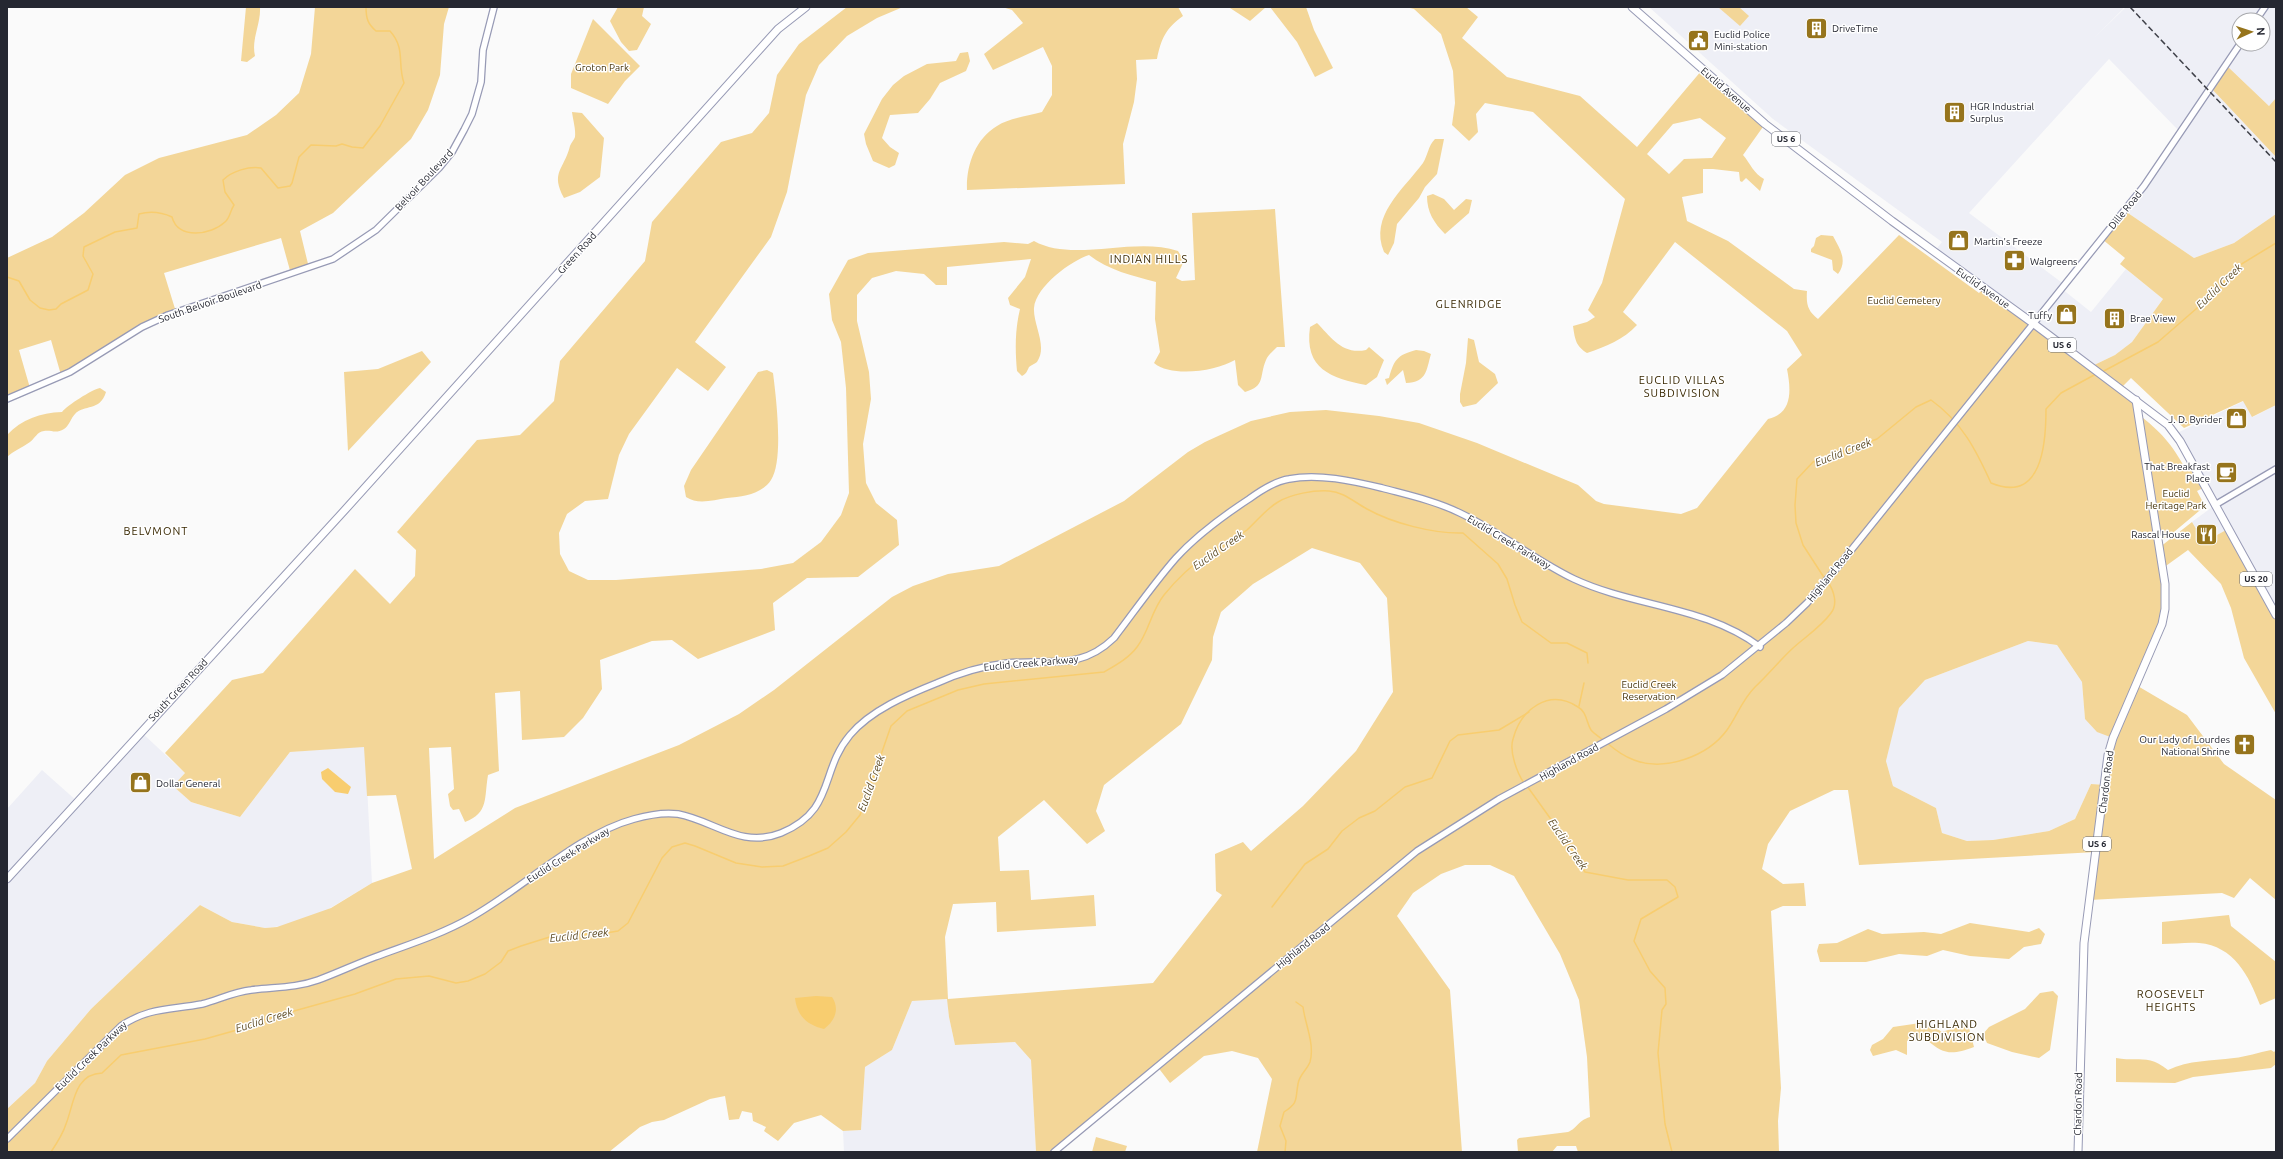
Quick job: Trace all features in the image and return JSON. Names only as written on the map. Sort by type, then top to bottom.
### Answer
[{"type":"main road","name":"Green Road","points":[[351,502],[778,29],[806,7]]},
{"type":"main road","name":"Euclid Avenue","points":[[1632,7],[1765,124],[1898,226],[2034,324],[2168,425],[2175,434],[2276,615]]},
{"type":"main road","name":"Chardon Road","points":[[2078,1152],[2085,928],[2108,755],[2113,738],[2162,624],[2165,609],[2166,584],[2136,400]]},
{"type":"main road","name":"South Green Road","points":[[7,879],[351,502]]},
{"type":"street","name":"Belvoir Boulevard","points":[[333,259],[376,230],[452,152],[472,114],[481,82],[483,50],[494,7]]},
{"type":"street","name":"Dille Road","points":[[2034,324],[2144,186],[2235,52]]},
{"type":"street","name":"South Belvoir Boulevard","points":[[7,399],[70,372],[142,327],[168,315],[333,259]]},
{"type":"street","name":"Highland Road","points":[[1054,1152],[1417,851],[1499,800],[1588,752],[1722,675],[1760,646],[1807,603],[1836,569],[1961,411],[2034,324]]},
{"type":"street","points":[[2215,505],[2276,468]]},
{"type":"street","name":"Euclid Creek Parkway","points":[[7,1139],[121,1026],[137,1015],[164,1007],[203,1003],[248,990],[300,986],[409,945],[472,917],[603,831],[630,820],[653,814],[676,814],[695,818],[735,836],[756,838],[778,834],[792,828],[808,816],[824,795],[835,757],[849,736],[874,714],[936,683],[987,666],[1071,661],[1090,657],[1103,649],[1114,638],[1176,559],[1192,542],[1226,514],[1268,487],[1288,479],[1309,478],[1356,482],[1428,500],[1459,512],[1506,538],[1551,567],[1597,589],[1712,621],[1732,628],[1760,646]]},
{"type":"shaded area","points":[[1649,7],[2122,7],[2123,9],[2095,37],[2126,7],[2276,7],[2276,98],[2269,106],[2226,65],[2211,88],[2276,157],[2276,214],[2234,243],[2194,258],[2125,211],[2180,132],[2109,59],[1969,213],[2065,285],[2062,289],[2091,312],[2126,269],[2163,299],[2132,342],[2115,355],[2090,367],[1934,252],[1942,242],[1773,119]]},
{"type":"shaded area","points":[[2244,401],[2253,417],[2276,405],[2276,615],[2228,529],[2204,542],[2192,522],[2215,505],[2175,434]]},
{"type":"shaded area","points":[[2028,641],[2057,645],[2082,682],[2085,719],[2113,738],[2106,785],[2091,784],[2075,819],[2049,831],[1993,840],[1967,841],[1942,833],[1936,808],[1893,786],[1886,761],[1898,708],[1925,680]]},
{"type":"shaded area","points":[[140,731],[185,773],[173,786],[191,802],[240,817],[290,752],[365,746],[372,883],[327,910],[291,925],[265,928],[232,922],[200,905],[91,1009],[47,1061],[35,1083],[7,1109],[7,809],[42,770],[78,802]]},
{"type":"shaded area","points":[[328,768],[351,787],[348,794],[335,792],[322,779],[321,772]]},
{"type":"shaded area","points":[[816,996],[832,997],[836,1006],[833,1019],[824,1029],[813,1025],[804,1019],[796,1004],[795,998]]},
{"type":"shaded area","points":[[948,999],[949,1017],[955,1045],[1015,1042],[1031,1060],[1036,1152],[844,1152],[843,1131],[861,1130],[865,1067],[892,1050],[912,1001]]},
{"type":"green space","points":[[246,7],[260,7],[254,44],[255,56],[247,62],[241,61]]},
{"type":"green space","points":[[315,7],[449,7],[444,24],[440,75],[428,110],[411,139],[333,213],[300,231],[309,268],[291,274],[281,238],[164,273],[176,312],[61,375],[51,340],[19,350],[30,388],[7,399],[7,258],[52,237],[84,213],[125,175],[159,158],[247,135],[276,115],[299,93],[311,54]]},
{"type":"green space","points":[[618,7],[644,7],[642,16],[651,24],[637,50],[629,51],[621,42],[610,21]]},
{"type":"green space","points":[[847,7],[903,7],[877,18],[847,36],[819,65],[806,95],[787,192],[771,237],[695,342],[726,367],[708,391],[677,368],[629,434],[619,455],[608,499],[585,501],[567,514],[559,533],[560,554],[569,571],[588,580],[616,580],[761,569],[793,563],[821,542],[841,515],[849,493],[846,388],[841,342],[832,320],[829,294],[848,260],[868,253],[1004,242],[1028,244],[1034,241],[1050,247],[1067,250],[1142,246],[1161,247],[1178,251],[1184,261],[1176,278],[1182,281],[1195,280],[1192,213],[1275,209],[1285,347],[1277,347],[1269,355],[1264,366],[1261,380],[1252,390],[1245,392],[1238,385],[1235,360],[1206,370],[1183,372],[1162,368],[1154,363],[1160,352],[1155,319],[1156,282],[1112,269],[1089,255],[1064,269],[1048,283],[1036,300],[1034,315],[1041,342],[1040,356],[1037,362],[1029,367],[1026,373],[1022,376],[1017,371],[1016,355],[1016,332],[1020,309],[1010,305],[1008,298],[1025,277],[1031,259],[947,267],[947,285],[936,285],[924,274],[896,271],[872,278],[857,295],[857,321],[869,372],[871,399],[863,444],[866,483],[876,503],[897,520],[899,545],[858,577],[807,578],[773,603],[775,630],[698,659],[672,640],[652,641],[600,660],[602,689],[583,718],[564,737],[522,740],[520,691],[495,693],[499,771],[488,775],[484,804],[482,809],[473,818],[465,822],[459,809],[453,810],[450,806],[448,794],[454,789],[451,747],[429,748],[434,859],[515,808],[679,745],[739,714],[774,690],[892,597],[913,586],[948,574],[999,566],[1124,501],[1188,452],[1205,442],[1251,421],[1290,412],[1326,410],[1379,416],[1419,423],[1477,443],[1578,485],[1596,501],[1604,504],[1681,514],[1697,508],[1768,419],[1782,412],[1786,406],[1789,392],[1787,369],[1802,355],[1787,331],[1675,242],[1623,312],[1637,325],[1620,339],[1601,348],[1587,353],[1580,348],[1575,339],[1573,326],[1587,322],[1595,317],[1588,310],[1602,283],[1625,199],[1533,112],[1485,103],[1476,114],[1478,132],[1469,141],[1452,125],[1455,103],[1453,71],[1441,34],[1414,9],[1406,7],[1466,7],[1478,17],[1462,38],[1507,77],[1580,96],[1637,147],[1702,70],[1765,124],[1743,155],[1755,171],[1764,179],[1760,191],[1746,178],[1742,182],[1740,181],[1739,172],[1703,169],[1703,193],[1682,197],[1687,221],[1728,241],[1794,289],[1807,291],[1808,307],[1818,319],[1899,235],[1979,293],[1983,289],[2090,367],[2115,355],[2132,342],[2163,299],[2120,264],[2125,258],[2102,239],[2125,211],[2194,258],[2234,243],[2276,214],[2276,405],[2252,417],[2243,401],[2184,428],[2131,378],[2120,389],[2136,400],[2138,414],[2165,439],[2176,453],[2186,470],[2195,468],[2205,487],[2197,491],[2205,506],[2168,537],[2155,543],[2160,547],[2192,522],[2204,542],[2228,529],[2276,615],[2276,714],[2244,658],[2231,608],[2221,584],[2188,550],[2163,568],[2165,609],[2136,685],[2187,715],[2224,764],[2276,800],[2276,900],[2250,878],[2234,898],[2222,893],[2089,900],[2096,852],[1859,865],[1848,790],[1834,790],[1790,811],[1768,844],[1762,869],[1783,884],[1804,883],[1806,906],[1783,906],[1771,911],[1781,1088],[1778,1121],[1779,1152],[1578,1152],[1576,1146],[1557,1146],[1552,1152],[1518,1152],[1517,1140],[1519,1138],[1568,1132],[1574,1129],[1582,1120],[1590,1117],[1587,1057],[1579,1000],[1560,954],[1514,876],[1490,865],[1465,865],[1441,874],[1413,893],[1397,916],[1450,990],[1462,1152],[1257,1152],[1272,1079],[1258,1058],[1232,1051],[1204,1056],[1170,1083],[1157,1066],[1054,1152],[1036,1152],[1031,1060],[1015,1042],[955,1045],[947,999],[912,1001],[892,1050],[865,1067],[861,1130],[843,1131],[821,1115],[794,1123],[778,1141],[764,1131],[766,1127],[753,1121],[752,1113],[742,1111],[739,1119],[729,1120],[725,1096],[710,1099],[664,1120],[652,1122],[640,1127],[609,1152],[7,1152],[7,1109],[35,1083],[47,1061],[91,1009],[200,905],[232,922],[265,928],[277,927],[331,908],[372,883],[412,869],[396,795],[367,796],[364,747],[290,752],[240,817],[191,802],[173,786],[185,773],[165,753],[232,680],[263,673],[355,569],[390,604],[415,576],[416,550],[397,532],[477,440],[520,435],[554,401],[560,361],[645,261],[652,222],[721,142],[752,133],[769,113],[777,75],[799,44]],"holes":[[[1700,118],[1726,138],[1712,158],[1684,159],[1669,174],[1647,154],[1673,124]],[[1312,548],[1360,563],[1387,598],[1393,692],[1356,751],[1303,806],[1251,851],[1243,842],[1215,854],[1216,891],[1222,895],[1153,983],[948,999],[945,937],[953,904],[996,902],[997,932],[1096,926],[1094,895],[1031,900],[1029,870],[1000,871],[998,837],[1044,800],[1087,844],[1105,831],[1096,811],[1104,785],[1181,724],[1212,660],[1213,637],[1221,612],[1253,584]],[[2028,641],[2057,645],[2082,682],[2085,719],[2097,732],[2113,738],[2106,785],[2091,784],[2075,819],[2049,831],[1993,840],[1967,841],[1942,833],[1936,808],[1893,786],[1886,761],[1899,708],[1925,680]]]},
{"type":"green space","points":[[1002,7],[1178,7],[1183,16],[1172,25],[1165,34],[1157,59],[1136,60],[1137,79],[1134,102],[1123,144],[1125,184],[967,190],[968,172],[973,154],[989,131],[1002,123],[1013,119],[1042,112],[1052,95],[1052,66],[1043,47],[993,70],[984,54],[1023,23],[1012,10]]},
{"type":"green space","points":[[1231,7],[1266,7],[1250,21],[1230,8]]},
{"type":"green space","points":[[1270,7],[1306,7],[1314,30],[1333,68],[1315,77],[1297,42]]},
{"type":"green space","points":[[1718,7],[1739,7],[1749,16],[1740,26]]},
{"type":"green space","name":"Groton Park","points":[[593,19],[640,66],[625,81],[608,104],[571,88],[571,74]]},
{"type":"green space","points":[[968,52],[970,61],[966,71],[940,83],[930,99],[918,113],[890,115],[882,138],[890,147],[899,153],[895,165],[889,168],[873,161],[866,144],[864,134],[882,99],[893,85],[904,76],[927,64],[956,61],[960,53]]},
{"type":"green space","points":[[2226,65],[2269,106],[2276,98],[2276,157],[2211,88]]},
{"type":"green space","points":[[572,112],[582,113],[604,138],[600,177],[580,192],[564,198],[558,182],[558,176],[570,145],[575,137]]},
{"type":"green space","points":[[1435,139],[1444,139],[1437,174],[1425,187],[1419,198],[1397,224],[1394,243],[1388,255],[1384,252],[1381,239],[1381,227],[1384,215],[1390,204],[1423,163]]},
{"type":"green space","points":[[1433,194],[1444,199],[1454,210],[1466,199],[1472,200],[1469,213],[1445,234],[1434,221],[1428,207],[1427,196]]},
{"type":"green space","points":[[1821,235],[1833,236],[1840,250],[1843,259],[1841,269],[1838,274],[1833,270],[1832,260],[1811,252],[1816,238]]},
{"type":"green space","points":[[1317,323],[1338,344],[1350,350],[1358,351],[1366,350],[1369,347],[1384,360],[1377,377],[1366,385],[1331,375],[1323,369],[1316,362],[1311,353],[1309,341],[1310,327]]},
{"type":"green space","points":[[1468,338],[1474,340],[1479,362],[1495,374],[1498,383],[1476,404],[1463,407],[1460,402],[1460,394],[1466,363]]},
{"type":"green space","points":[[1416,350],[1431,354],[1422,378],[1406,383],[1403,370],[1387,385],[1385,379],[1389,378],[1397,359],[1404,354]]},
{"type":"green space","points":[[422,351],[431,362],[348,451],[344,372],[378,369]]},
{"type":"green space","points":[[767,370],[773,373],[778,428],[777,458],[775,471],[771,480],[763,489],[746,496],[706,501],[696,501],[686,497],[684,486],[691,470],[758,372]]},
{"type":"green space","points":[[100,388],[106,392],[100,402],[79,411],[64,429],[56,432],[44,431],[36,435],[30,442],[7,457],[7,435],[13,429],[25,421],[39,415],[62,412],[80,398]]},
{"type":"green space","points":[[2229,915],[2231,926],[2276,962],[2276,998],[2260,1005],[2245,973],[2231,956],[2222,950],[2211,945],[2199,943],[2162,944],[2162,922]]},
{"type":"green space","points":[[1970,923],[2029,932],[2039,928],[2045,934],[2041,944],[2024,947],[2009,959],[1970,956],[1943,950],[1927,956],[1899,954],[1866,962],[1820,962],[1817,951],[1819,944],[1837,943],[1868,929],[1882,934],[1924,932],[1941,934]]},
{"type":"green space","points":[[2053,991],[2058,996],[2050,1050],[2039,1058],[2012,1052],[1987,1043],[1983,1034],[1989,1027],[2025,1009],[2040,993]]},
{"type":"green space","points":[[1927,1022],[1942,1032],[1957,1027],[1962,1023],[1968,1024],[1974,1047],[1949,1052],[1938,1049],[1927,1040],[1907,1041],[1907,1055],[1896,1050],[1873,1056],[1870,1050],[1872,1045],[1883,1039],[1893,1027]]},
{"type":"green space","points":[[2271,1050],[2274,1052],[2276,1050],[2276,1064],[2271,1068],[2193,1077],[2175,1083],[2116,1082],[2116,1058],[2149,1060],[2168,1070],[2184,1064],[2239,1057]]},
{"type":"green space","points":[[1096,1137],[1127,1146],[1125,1152],[1092,1152]]},
{"type":"waterway","points":[[7,277],[19,281],[30,300],[40,308],[49,310],[56,309],[61,304],[88,290],[93,274],[83,256],[84,247],[115,232],[137,228],[139,214],[151,212],[168,215],[172,217],[175,224],[188,232],[196,233],[212,230],[227,220],[234,205],[225,192],[223,180],[231,174],[246,169],[261,168],[278,188],[290,186],[299,157],[311,145],[336,146],[342,144],[363,148],[380,126],[404,83],[398,44],[390,31],[376,31],[373,28],[368,21],[366,7]]},
{"type":"waterway","name":"Euclid Creek","points":[[2102,372],[2158,342],[2219,289],[2235,268],[2276,243]]},
{"type":"waterway","name":"Euclid Creek","points":[[1825,579],[1803,545],[1796,523],[1795,505],[1797,479],[1813,462],[1877,439],[1916,407],[1931,400],[1960,427],[1974,448],[1991,483],[2008,487],[2021,485],[2031,478],[2038,467],[2045,438],[2046,409],[2061,393],[2096,374]]},
{"type":"waterway","name":"Euclid Creek","points":[[51,1152],[63,1131],[76,1091],[80,1084],[93,1075],[102,1073],[121,1055],[205,1039],[244,1028],[269,1018],[355,994],[396,979],[429,976],[456,983],[468,981],[485,974],[501,962],[508,951],[521,946],[556,935],[600,934],[618,931],[628,923],[662,858],[672,847],[685,843],[736,863],[762,867],[783,866],[828,848],[846,832],[860,815],[891,726],[907,711],[958,690],[984,684],[1104,672],[1118,664],[1134,651],[1141,641],[1160,601],[1184,573],[1213,551],[1247,530],[1274,505],[1289,497],[1317,491],[1339,493],[1388,519],[1426,530],[1463,533],[1498,564],[1507,579],[1522,622],[1551,643],[1567,643],[1587,653],[1588,663]]},
{"type":"waterway","name":"Euclid Creek","points":[[1606,742],[1619,752],[1634,760],[1659,764],[1672,763],[1685,759],[1709,747],[1719,739],[1731,725],[1750,692],[1788,653],[1818,627],[1831,613],[1835,602],[1832,589],[1828,582]]},
{"type":"waterway","name":"Euclid Creek","points":[[1579,706],[1584,683]]},
{"type":"waterway","name":"Euclid Creek","points":[[1524,783],[1514,762],[1512,744],[1517,728],[1522,719],[1529,711],[1538,705],[1547,701],[1557,700],[1567,702],[1578,707],[1585,714],[1591,730],[1603,740]]},
{"type":"waterway","points":[[1272,907],[1305,864],[1328,849],[1342,831],[1359,818],[1375,811],[1405,787],[1432,778],[1450,741],[1458,735],[1499,730],[1529,712]]},
{"type":"waterway","name":"Euclid Creek","points":[[1527,786],[1568,843],[1585,872],[1628,880],[1667,880],[1675,887],[1678,897],[1641,919],[1634,941],[1650,971],[1665,988],[1666,1004],[1662,1010],[1658,1053],[1665,1124],[1672,1152]]},
{"type":"waterway","points":[[1285,1152],[1286,1141],[1280,1126],[1284,1112],[1292,1106],[1296,1100],[1299,1081],[1301,1075],[1309,1065],[1311,1055],[1311,1041],[1303,1007],[1296,1002]]},
{"type":"railway","points":[[2130,7],[2276,162]]},
{"type":"place","name":"DriveTime","points":[[1816,28]]},
{"type":"place","name":"Euclid Police Mini-station","points":[[1698,40]]},
{"type":"place","name":"HGR Industrial Surplus","points":[[1954,112]]},
{"type":"place","name":"Martin's Freeze","points":[[1959,241]]},
{"type":"place","name":"Walgreens","points":[[2014,261]]},
{"type":"place","name":"Tuffy","points":[[2067,315]]},
{"type":"place","name":"Brae View","points":[[2115,318]]},
{"type":"place","name":"J. D. Byrider","points":[[2237,419]]},
{"type":"place","name":"That Breakfast Place","points":[[2226,472]]},
{"type":"place","name":"Rascal House","points":[[2206,534]]},
{"type":"place","name":"Our Lady of Lourdes National Shrine","points":[[2245,745]]},
{"type":"place","name":"Dollar General","points":[[141,783]]},
{"type":"district","name":"INDIAN HILLS","points":[[1149,259]]},
{"type":"district","name":"GLENRIDGE","points":[[1469,304]]},
{"type":"district","name":"EUCLID VILLAS SUBDIVISION","points":[[1682,386]]},
{"type":"district","name":"BELVMONT","points":[[156,531]]},
{"type":"district","name":"ROOSEVELT HEIGHTS","points":[[2171,1000]]},
{"type":"district","name":"HIGHLAND SUBDIVISION","points":[[1947,1030]]},
{"type":"park label","name":"Euclid Cemetery","points":[[1904,300]]},
{"type":"park label","name":"Euclid Heritage Park","points":[[2176,498]]},
{"type":"park label","name":"Euclid Creek Reservation","points":[[1649,690]]}]
